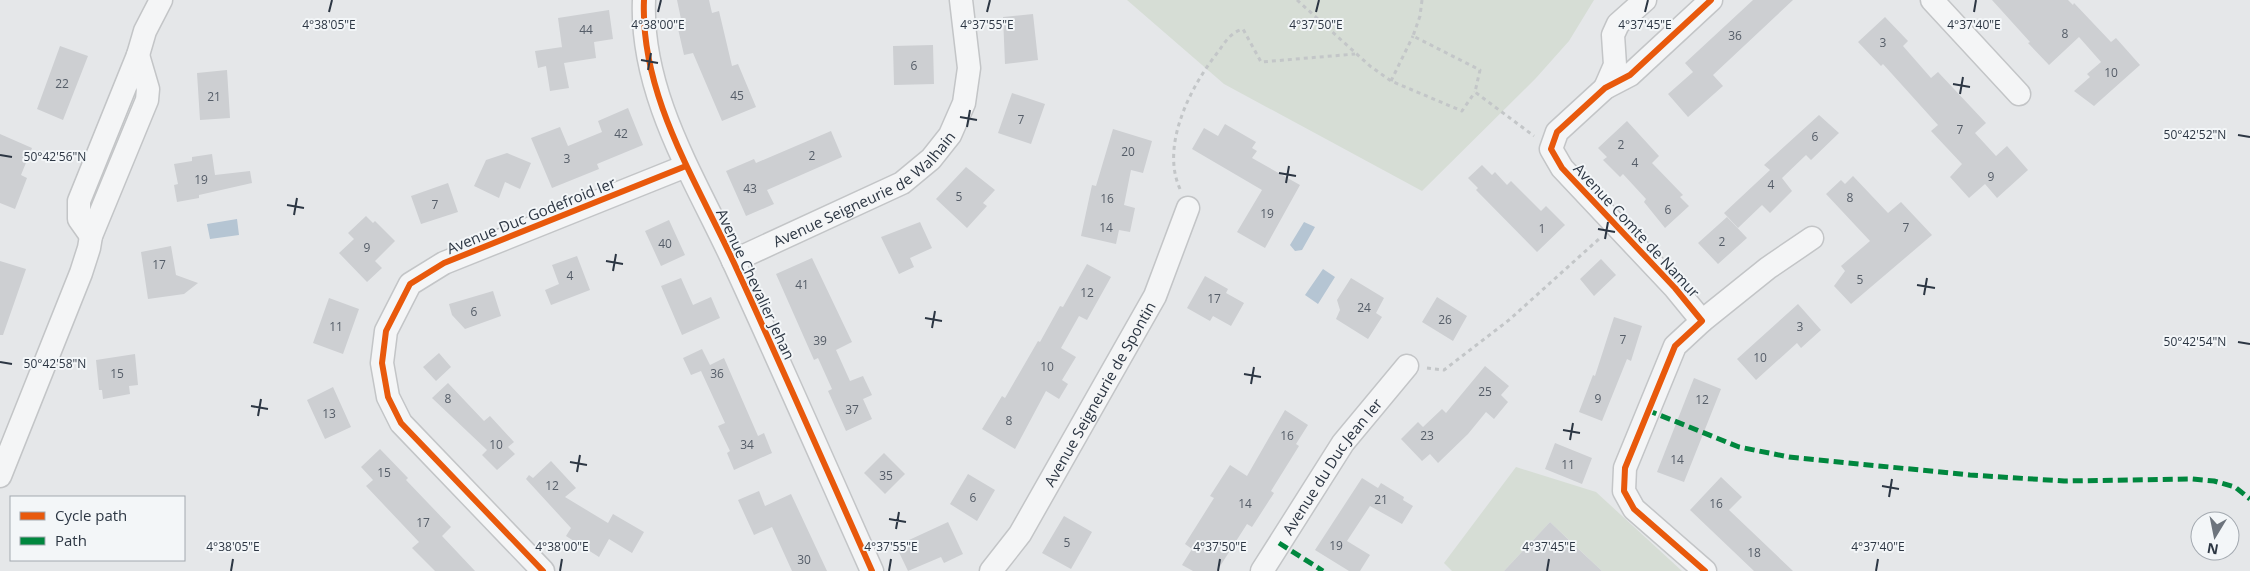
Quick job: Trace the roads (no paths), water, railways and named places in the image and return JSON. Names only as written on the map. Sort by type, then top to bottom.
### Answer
[{"type":"street","points":[[0,476],[81,273],[89,248],[91,236],[79,219],[79,201],[138,55],[145,31],[161,0]]},
{"type":"street","name":"Avenue Chevalier Jehan","points":[[644,0],[648,57],[660,100],[686,166],[733,261],[872,571]]},
{"type":"street","name":"Avenue Seigneurie de Walhain","points":[[733,261],[902,183],[931,159],[950,135],[964,103],[969,68],[961,0]]},
{"type":"street","points":[[1605,88],[1615,64],[1613,35],[1618,24],[1645,0]]},
{"type":"street","points":[[1605,88],[1630,75],[1711,0]]},
{"type":"street","points":[[1932,0],[2019,94]]},
{"type":"street","name":"Avenue Comte de Namur","points":[[1605,88],[1557,132],[1551,149],[1562,168],[1675,288],[1702,321]]},
{"type":"street","name":"Avenue Duc Godefroid Ier","points":[[543,571],[401,423],[388,397],[382,363],[386,331],[410,284],[444,263],[686,166]]},
{"type":"street","name":"Avenue Seigneurie de Spontin","points":[[991,571],[1020,534],[1155,296],[1188,208]]},
{"type":"street","points":[[1705,571],[1634,509],[1624,491],[1625,468],[1675,346],[1702,321],[1768,268],[1812,238]]},
{"type":"street","name":"Avenue du Duc Jean Ier","points":[[1262,571],[1343,443],[1407,366]]},
{"type":"water","points":[[237,219],[239,235],[210,239],[207,224]]},
{"type":"water","points":[[1304,222],[1315,227],[1302,250],[1295,251],[1290,245]]},
{"type":"water","points":[[1323,269],[1335,277],[1318,304],[1305,295]]}]
